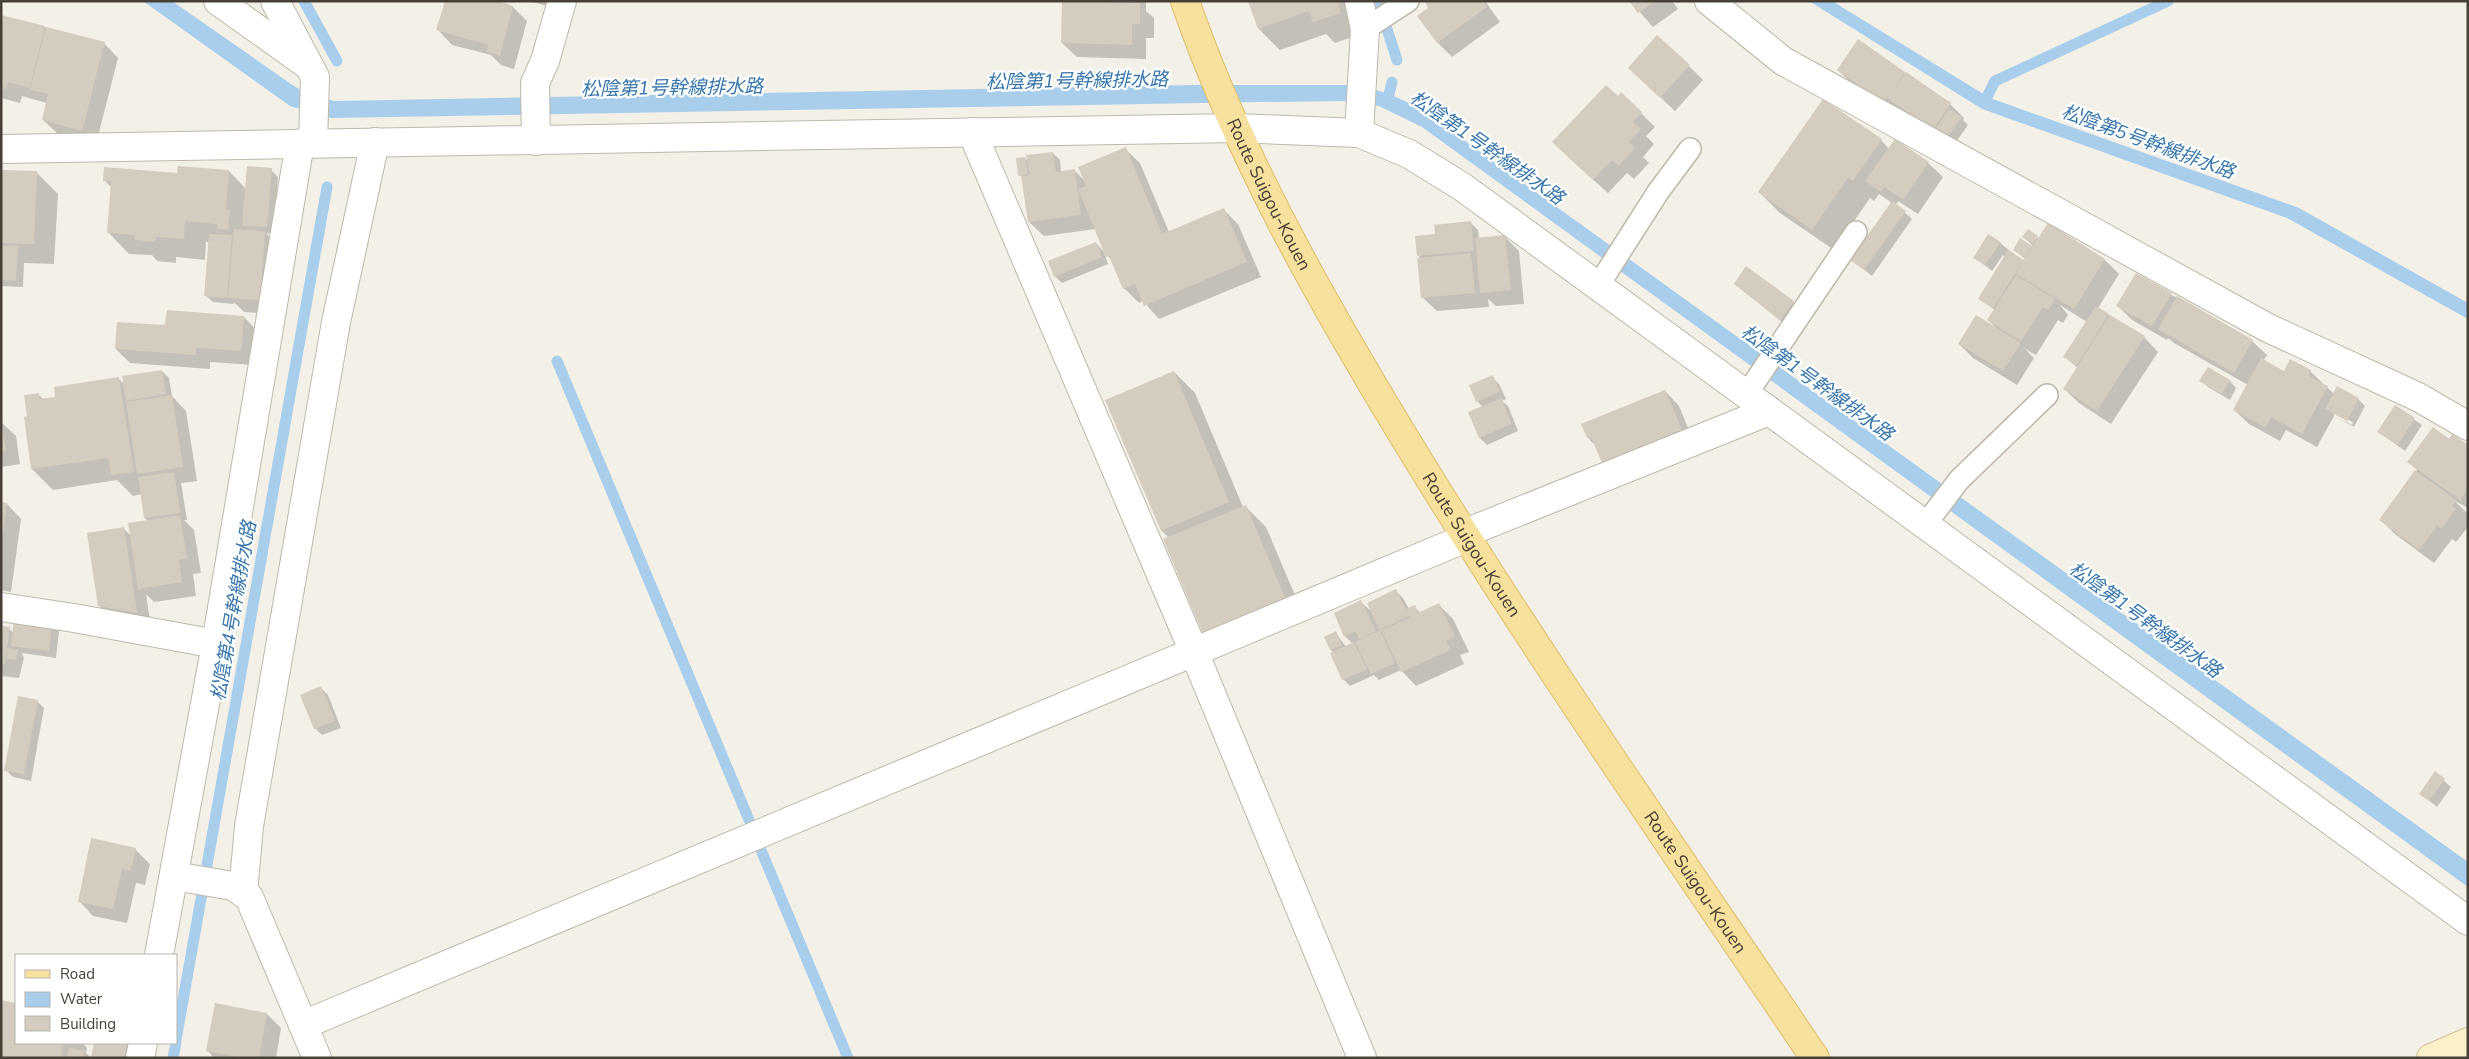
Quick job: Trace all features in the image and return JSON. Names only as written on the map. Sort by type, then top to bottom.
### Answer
[{"type":"main road","name":"Route Suigou-Kouen","points":[[1186,1],[1234,122],[1286,233],[1337,324],[1464,536],[1814,1058]]},
{"type":"street","points":[[218,1],[312,76]]},
{"type":"street","points":[[159,954],[178,877],[216,644],[309,137],[312,76],[275,1]]},
{"type":"street","points":[[536,134],[535,83],[545,61],[562,1]]},
{"type":"street","points":[[1359,1],[1366,29],[1359,126]]},
{"type":"street","points":[[1709,1],[1783,61],[2268,328],[2418,397],[2468,426]]},
{"type":"street","points":[[1,149],[309,137],[375,142],[536,134],[972,132],[1234,122],[1359,126],[1461,186],[1601,282],[1749,389],[1769,411],[1928,521],[2468,921]]},
{"type":"street","points":[[972,132],[1194,652],[1362,1058]]},
{"type":"street","points":[[234,889],[249,826],[336,322],[375,142]]},
{"type":"street","points":[[303,1025],[1194,652],[1464,536],[1769,411]]},
{"type":"street","points":[[1,607],[74,618],[216,644]]},
{"type":"street","points":[[178,877],[234,889],[249,898],[317,1058]]},
{"type":"street","points":[[2431,1058],[2468,1042]]},
{"type":"street","points":[[140,1058],[143,1044]]},
{"type":"lane","points":[[1366,29],[1408,1]]},
{"type":"lane","points":[[1601,282],[1658,192],[1690,149]]},
{"type":"lane","points":[[1749,389],[1856,232]]},
{"type":"lane","points":[[1928,521],[1958,480],[2047,395]]},
{"type":"water","points":[[143,1],[172,1],[307,94],[334,101],[1194,85],[1349,85],[1383,92],[1413,105],[1433,118],[2468,862],[2468,887],[1422,127],[1379,106],[1349,101],[1259,102],[331,118],[290,106]]},
{"type":"water","points":[[1809,1],[1832,1],[1990,98],[2299,208],[2468,303],[2468,319],[2287,218],[1982,109]]},
{"type":"building","points":[[445,1],[497,1],[513,6],[500,56],[486,51],[488,45],[436,30]]},
{"type":"building","points":[[1062,1],[1140,3],[1140,24],[1132,24],[1132,45],[1061,43]]},
{"type":"building","points":[[1248,1],[1337,1],[1341,13],[1313,22],[1309,11],[1258,29]]},
{"type":"building","points":[[1425,1],[1483,1],[1487,7],[1437,43],[1417,16],[1428,8]]},
{"type":"building","points":[[1629,1],[1655,1],[1638,13]]},
{"type":"building","points":[[1,15],[45,26],[30,88],[8,82],[6,89],[1,88]]},
{"type":"building","points":[[46,27],[105,42],[82,131],[42,120],[48,94],[30,90]]},
{"type":"building","points":[[1657,35],[1690,65],[1660,98],[1628,68]]},
{"type":"building","points":[[1858,39],[1905,72],[1891,94],[1906,72],[1951,103],[1933,130],[1887,98],[1883,103],[1837,70]]},
{"type":"building","points":[[1606,85],[1618,96],[1621,92],[1642,112],[1633,122],[1641,129],[1629,142],[1635,148],[1619,166],[1612,160],[1593,180],[1552,142]]},
{"type":"building","points":[[1823,99],[1882,139],[1853,181],[1848,178],[1812,230],[1758,192]]},
{"type":"building","points":[[1949,109],[1962,117],[1948,136],[1936,128]]},
{"type":"building","points":[[1895,139],[1929,162],[1903,200],[1884,187],[1881,192],[1865,181]]},
{"type":"building","points":[[1126,147],[1162,234],[1224,208],[1247,262],[1144,306],[1135,284],[1123,289],[1109,256],[1106,257],[1078,189],[1086,186],[1078,167]]},
{"type":"building","points":[[1053,152],[1056,172],[1075,169],[1081,215],[1028,222],[1021,176],[1030,175],[1026,155]]},
{"type":"building","points":[[1025,157],[1028,174],[1018,176],[1016,158]]},
{"type":"building","points":[[178,166],[229,170],[226,210],[230,210],[228,230],[217,229],[217,224],[185,221],[184,239],[156,237],[155,242],[135,240],[135,235],[107,233],[111,181],[103,181],[104,167],[177,173]]},
{"type":"building","points":[[247,166],[272,168],[267,227],[242,226]]},
{"type":"building","points":[[1,170],[37,171],[34,244],[1,243]]},
{"type":"building","points":[[1892,201],[1906,211],[1864,270],[1850,260]]},
{"type":"building","points":[[1471,221],[1474,251],[1417,256],[1415,236],[1435,234],[1434,225]]},
{"type":"building","points":[[2048,223],[2105,259],[2074,309],[2016,274],[2022,263],[2004,291],[1997,287],[2004,292],[1993,308],[1978,299],[2008,250],[2024,260]]},
{"type":"building","points":[[234,229],[265,231],[260,300],[228,298]]},
{"type":"building","points":[[2028,229],[2038,236],[2033,244],[2022,237]]},
{"type":"building","points":[[209,234],[232,235],[227,298],[204,296]]},
{"type":"building","points":[[1988,234],[2001,242],[1985,265],[1973,258]]},
{"type":"building","points":[[1505,235],[1511,290],[1480,293],[1475,238]]},
{"type":"building","points":[[2020,238],[2032,246],[2025,258],[2013,250]]},
{"type":"building","points":[[1096,242],[1102,257],[1054,277],[1048,261]]},
{"type":"building","points":[[1,246],[18,246],[16,281],[1,280]]},
{"type":"building","points":[[1471,253],[1475,293],[1421,298],[1417,258]]},
{"type":"building","points":[[1746,266],[1794,301],[1780,320],[1734,284]]},
{"type":"building","points":[[2136,273],[2172,293],[2152,326],[2116,306]]},
{"type":"building","points":[[2016,275],[2055,299],[2048,310],[2043,307],[2021,341],[1987,320]]},
{"type":"building","points":[[2177,296],[2253,340],[2234,373],[2158,329]]},
{"type":"building","points":[[2096,306],[2109,314],[2077,365],[2063,357]]},
{"type":"building","points":[[167,310],[244,316],[241,351],[196,348],[196,355],[115,349],[117,322],[165,325]]},
{"type":"building","points":[[1976,315],[2021,343],[2003,371],[1958,344]]},
{"type":"building","points":[[2110,315],[2145,336],[2097,411],[2063,389]]},
{"type":"building","points":[[2261,358],[2284,371],[2290,359],[2311,370],[2308,376],[2328,386],[2302,434],[2271,417],[2266,428],[2233,410]]},
{"type":"building","points":[[2208,367],[2230,380],[2222,394],[2199,381]]},
{"type":"building","points":[[162,370],[166,394],[126,401],[122,376]]},
{"type":"building","points":[[1174,371],[1229,502],[1161,531],[1105,400]]},
{"type":"building","points":[[1493,375],[1500,392],[1476,402],[1469,385]]},
{"type":"building","points":[[119,377],[134,472],[111,475],[108,458],[31,469],[24,417],[27,416],[24,395],[39,393],[39,399],[55,397],[54,387]]},
{"type":"building","points":[[2337,386],[2359,398],[2347,421],[2325,409]]},
{"type":"building","points":[[1665,390],[1682,430],[1602,463],[1591,437],[1587,438],[1581,424]]},
{"type":"building","points":[[172,395],[183,467],[137,474],[126,402]]},
{"type":"building","points":[[1501,398],[1512,424],[1479,438],[1468,412]]},
{"type":"building","points":[[2395,405],[2415,418],[2398,445],[2377,432]]},
{"type":"building","points":[[1,421],[6,450],[1,451]]},
{"type":"building","points":[[2433,427],[2449,439],[2452,434],[2468,445],[2468,489],[2460,500],[2407,462]]},
{"type":"building","points":[[2415,470],[2456,500],[2452,506],[2456,509],[2441,529],[2437,526],[2419,550],[2379,520]]},
{"type":"building","points":[[174,472],[180,513],[144,518],[138,477]]},
{"type":"building","points":[[1,502],[7,503],[2,540],[1,540]]},
{"type":"building","points":[[1246,505],[1286,600],[1203,634],[1163,539]]},
{"type":"building","points":[[180,515],[187,558],[179,560],[182,582],[138,589],[128,523]]},
{"type":"building","points":[[124,527],[137,613],[98,606],[87,533]]},
{"type":"building","points":[[1396,589],[1409,616],[1379,630],[1367,603]]},
{"type":"building","points":[[1361,600],[1376,631],[1359,639],[1356,631],[1344,637],[1334,613]]},
{"type":"building","points":[[1439,603],[1455,637],[1446,641],[1451,650],[1401,672],[1381,630],[1410,618],[1406,609],[1415,605],[1418,613]]},
{"type":"building","points":[[14,618],[52,622],[49,651],[11,646]]},
{"type":"building","points":[[1,626],[10,627],[7,648],[18,650],[16,660],[7,659],[7,650],[5,664],[1,664]]},
{"type":"building","points":[[1380,630],[1395,663],[1371,674],[1355,642]]},
{"type":"building","points":[[1336,631],[1342,645],[1330,650],[1324,637]]},
{"type":"building","points":[[1354,642],[1367,669],[1342,680],[1330,653]]},
{"type":"building","points":[[321,686],[335,721],[314,729],[300,695]]},
{"type":"building","points":[[18,696],[38,700],[24,774],[4,771]]},
{"type":"building","points":[[2435,771],[2445,779],[2429,801],[2419,794]]},
{"type":"building","points":[[91,838],[136,848],[131,871],[122,869],[113,909],[78,902]]},
{"type":"building","points":[[1,1000],[15,1003],[15,1044],[64,1044],[61,1058],[1,1058]]},
{"type":"building","points":[[215,1003],[267,1013],[259,1058],[243,1058],[206,1051]]},
{"type":"building","points":[[94,1044],[127,1044],[124,1058],[91,1058]]},
{"type":"building","points":[[69,1048],[85,1051],[84,1058],[67,1058]]},
{"type":"waterway","points":[[304,1],[337,61]]},
{"type":"waterway","points":[[1985,101],[1995,81],[2168,1]]},
{"type":"waterway","points":[[1386,26],[1397,60]]},
{"type":"waterway","points":[[1387,102],[1392,82]]},
{"type":"waterway","name":"松陰第4号幹線排水路","points":[[178,1029],[327,187]]},
{"type":"waterway","points":[[557,361],[749,820]]},
{"type":"waterway","points":[[761,850],[848,1058]]},
{"type":"waterway","name":"松陰第4号幹線排水路","points":[[173,1058],[176,1044]]},
{"type":"water label","name":"松陰第1号幹線排水路","points":[[1077,81]]},
{"type":"water label","name":"松陰第1号幹線排水路","points":[[672,88]]},
{"type":"water label","name":"松陰第5号幹線排水路","points":[[2148,142]]},
{"type":"water label","name":"松陰第1号幹線排水路","points":[[1487,148]]},
{"type":"water label","name":"松陰第1号幹線排水路","points":[[1817,383]]},
{"type":"water label","name":"松陰第1号幹線排水路","points":[[2145,620]]}]
